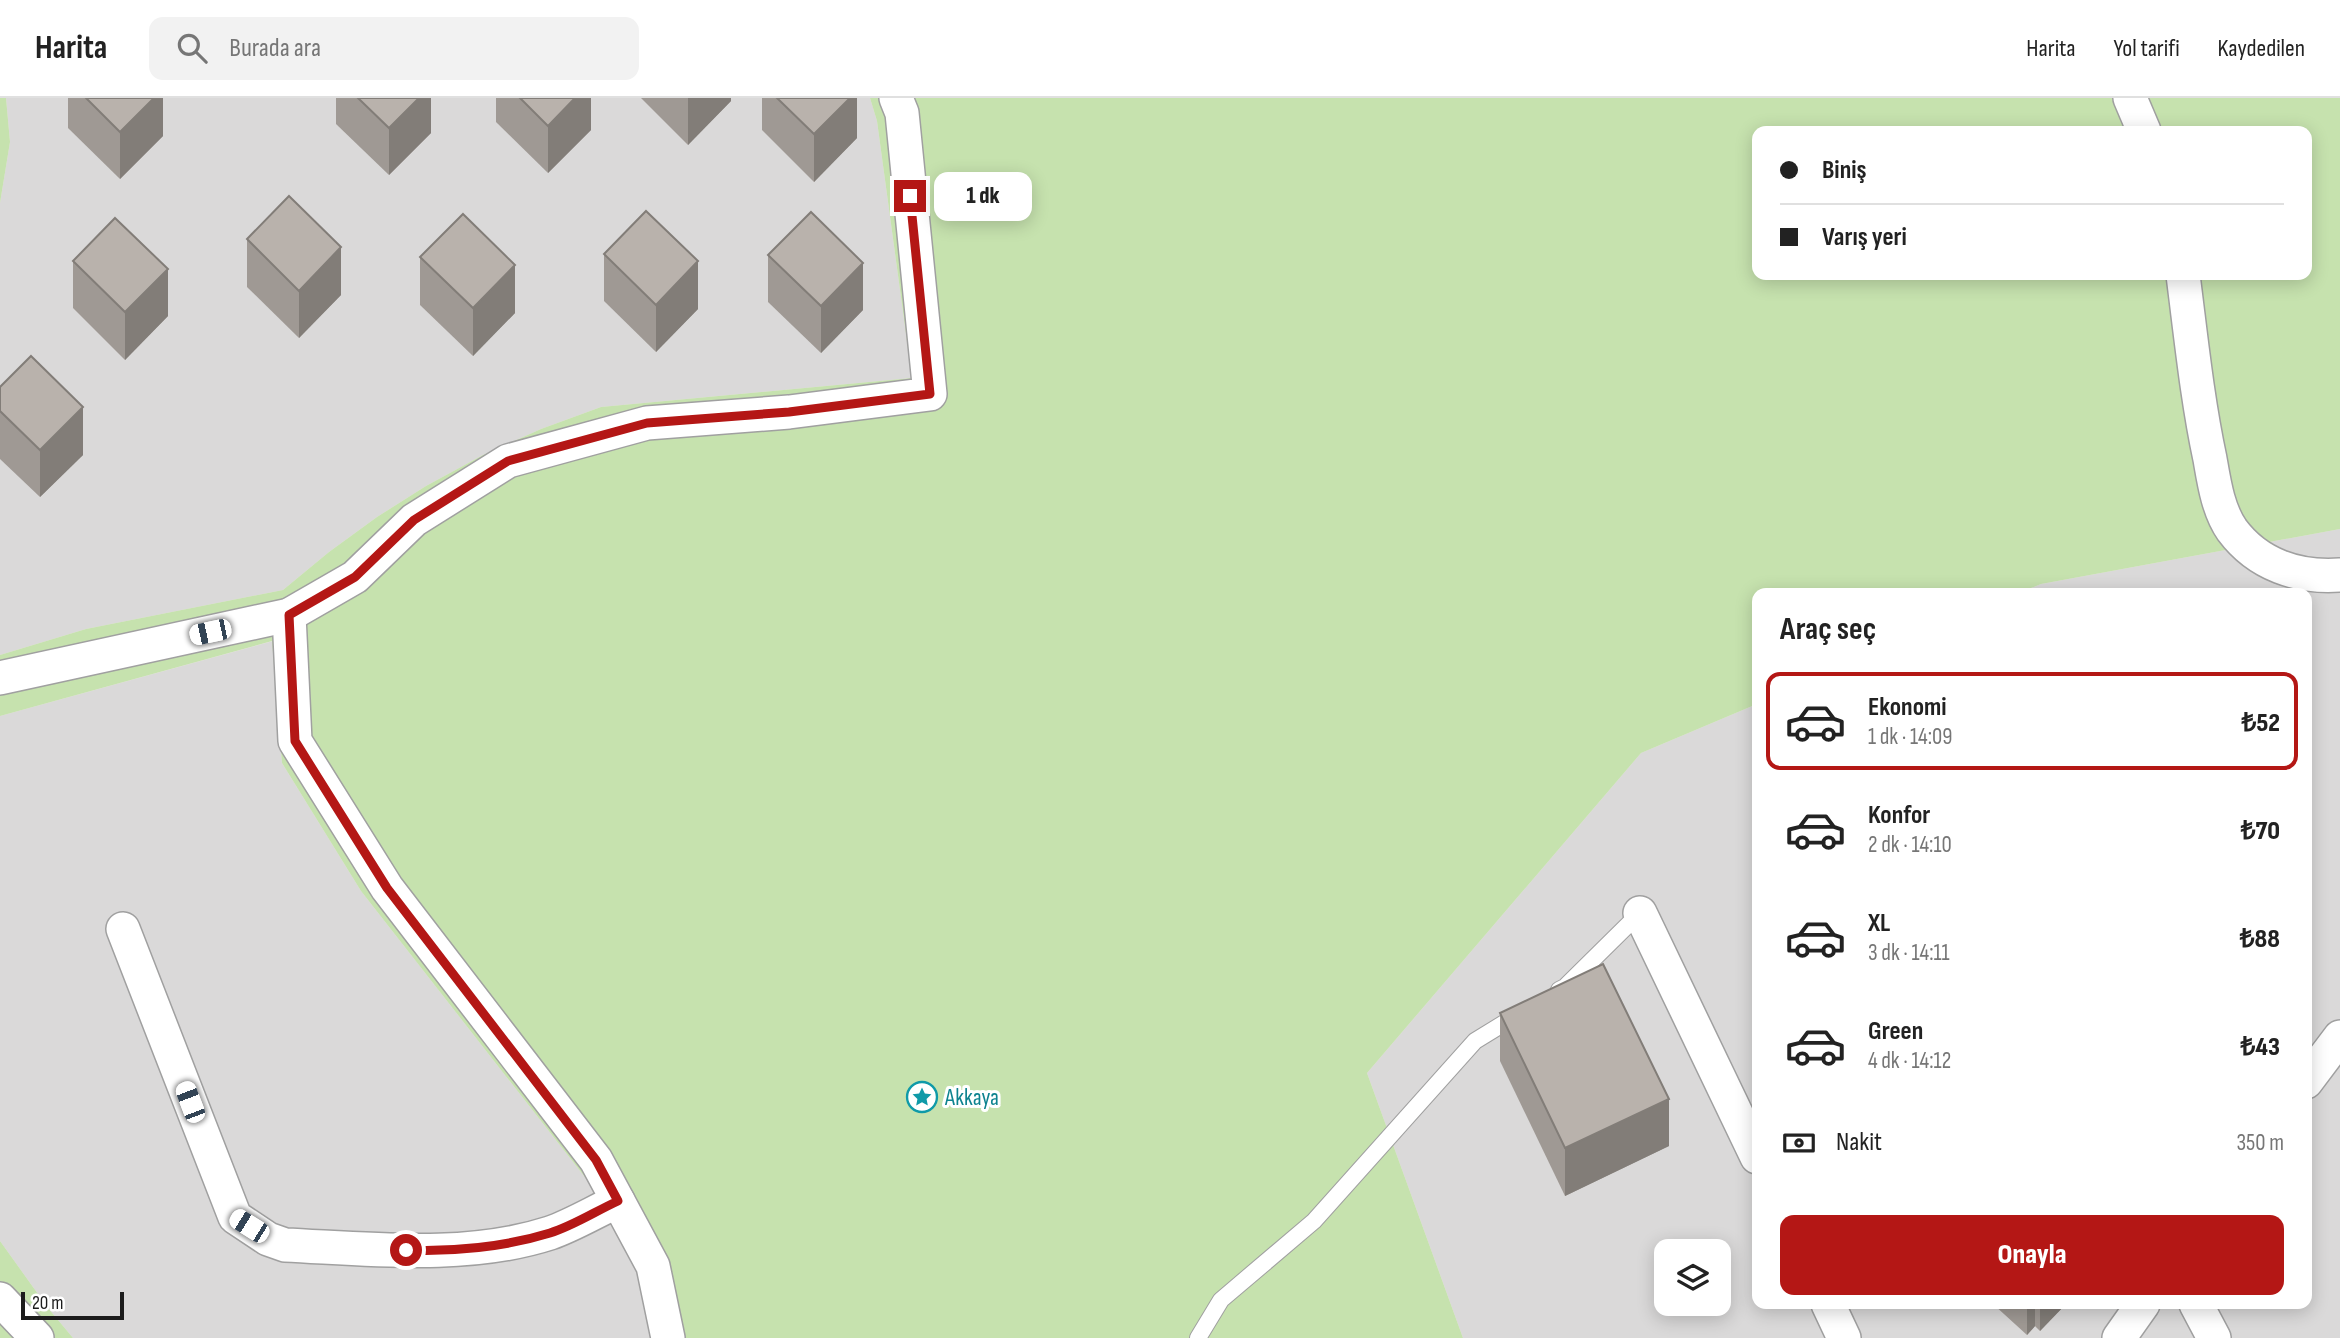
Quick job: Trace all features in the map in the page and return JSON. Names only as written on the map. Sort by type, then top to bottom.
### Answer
[{"type":"street","points":[[0,678],[289,615],[355,577],[414,520],[508,461],[647,423],[789,412],[930,394],[902,113],[896,98]]},
{"type":"street","points":[[2130,98],[2142,126]]},
{"type":"street","points":[[2184,280],[2199,410],[2217,496],[2231,529],[2256,555],[2289,572],[2340,575]]},
{"type":"street","points":[[289,615],[295,741],[387,888],[596,1160],[653,1266],[668,1338]]},
{"type":"street","points":[[1640,913],[1752,1147]]},
{"type":"street","points":[[123,929],[235,1217],[268,1239],[285,1245],[430,1251],[495,1245],[551,1233],[618,1201]]},
{"type":"street","points":[[2312,1074],[2340,1037]]},
{"type":"street","points":[[0,1299],[37,1338]]},
{"type":"street","points":[[1830,1309],[1844,1338]]},
{"type":"street","points":[[2119,1338],[2139,1309]]},
{"type":"street","points":[[2199,1309],[2214,1338]]},
{"type":"lane","points":[[1198,1338],[1221,1300],[1314,1221],[1475,1041],[1565,987],[1640,913]]},
{"type":"shaded area","points":[[6,98],[870,98],[877,121],[912,378],[601,407],[541,429],[483,455],[426,486],[377,517],[283,590],[86,629],[0,655],[0,203],[10,142]]},
{"type":"shaded area","points":[[2340,529],[2340,1338],[1463,1338],[1367,1073],[1641,753],[1752,706],[1752,1309],[2312,1309],[2312,588],[2031,588]]},
{"type":"shaded area","points":[[273,641],[282,763],[361,891],[595,1190],[632,1255],[645,1290],[654,1338],[73,1338],[0,1241],[0,716]]},
{"type":"green space","points":[[0,98],[6,98],[10,142],[0,203]]},
{"type":"green space","points":[[870,98],[2340,98],[2340,529],[2031,588],[1752,588],[1752,706],[1641,753],[1367,1073],[1463,1338],[654,1338],[645,1290],[632,1255],[595,1190],[361,891],[282,763],[272,641],[0,716],[0,655],[86,629],[283,590],[377,517],[426,486],[483,455],[541,429],[601,407],[912,378],[877,121]]},
{"type":"green space","points":[[0,1241],[48,1308],[73,1338],[0,1338]]},
{"type":"building","points":[[86,98],[154,98],[120,132]]},
{"type":"building","points":[[358,98],[419,98],[389,128]]},
{"type":"building","points":[[520,98],[575,98],[548,126]]},
{"type":"building","points":[[777,98],[850,98],[814,134]]},
{"type":"building","points":[[289,196],[341,247],[299,291],[247,239]]},
{"type":"building","points":[[646,211],[698,261],[656,305],[604,254]]},
{"type":"building","points":[[811,212],[863,263],[821,306],[768,255]]},
{"type":"building","points":[[463,214],[515,265],[473,308],[420,257]]},
{"type":"building","points":[[115,218],[168,269],[125,312],[73,261]]},
{"type":"building","points":[[31,356],[83,407],[40,450],[0,411],[0,387]]},
{"type":"building","points":[[1603,964],[1669,1099],[1565,1148],[1500,1013]]},
{"type":"place","name":"Akkaya","points":[[922,1097]]},
{"type":"route","points":[[406,1250],[430,1251],[495,1245],[551,1233],[618,1201],[596,1160],[387,888],[295,741],[289,615],[355,577],[414,520],[508,461],[647,423],[789,412],[930,394],[910,196]]}]
